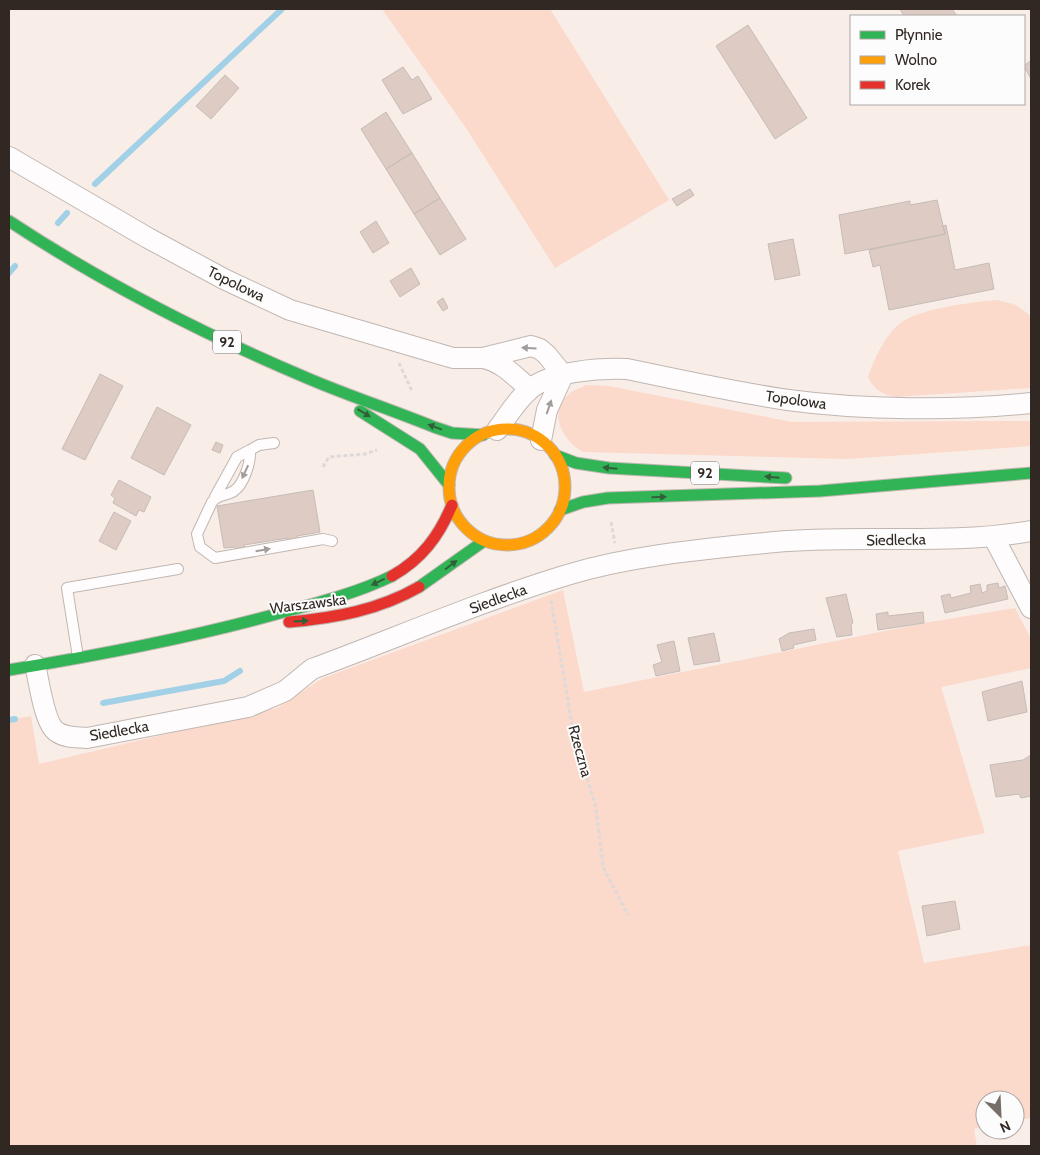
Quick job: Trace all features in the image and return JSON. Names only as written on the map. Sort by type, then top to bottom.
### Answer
[{"type":"main road","name":"92","points":[[9,220],[68,258],[146,303],[308,379],[443,430],[468,435],[490,432],[520,431],[541,440],[555,455],[562,470],[565,486],[560,510],[549,527],[533,539],[514,545],[484,540],[464,526],[452,505],[449,485],[452,470],[459,455],[470,443],[490,432]]},
{"type":"main road","name":"92","points":[[308,379],[420,449],[449,485]]},
{"type":"main road","name":"92","points":[[555,455],[576,463],[609,468],[742,475],[855,487]]},
{"type":"main road","name":"92","points":[[560,510],[583,502],[608,498],[783,493],[910,485],[1031,473]]},
{"type":"main road","name":"Warszawska","points":[[9,670],[79,658],[235,626],[374,585],[420,557],[432,544],[443,527],[452,505]]},
{"type":"main road","name":"Warszawska","points":[[235,626],[327,620],[380,605],[418,588],[484,540]]},
{"type":"street","name":"Topolowa","points":[[9,156],[148,238],[260,297],[290,310],[452,358],[483,358],[493,360],[508,369],[530,389]]},
{"type":"street","name":"Topolowa","points":[[483,358],[531,346],[540,349],[547,355],[563,375]]},
{"type":"street","name":"Topolowa","points":[[490,432],[530,389],[563,375],[589,370],[627,370],[770,397],[828,404],[894,407],[1031,403]]},
{"type":"street","points":[[541,440],[547,410],[563,375]]},
{"type":"street","name":"Siedlecka","points":[[35,665],[46,714],[55,731],[68,737],[87,738],[248,707],[285,692],[312,669],[548,582],[619,563],[778,542],[994,538],[1031,531]]},
{"type":"street","points":[[994,538],[1031,608]]},
{"type":"lane","points":[[274,443],[259,445],[237,457],[197,534],[200,547],[215,558],[323,539],[332,541]]},
{"type":"lane","points":[[215,498],[234,491],[239,485],[249,464],[250,450]]},
{"type":"lane","points":[[79,658],[67,588],[178,569]]},
{"type":"path","points":[[395,340],[400,366],[406,383],[417,400]]},
{"type":"path","points":[[323,467],[329,457],[365,454],[380,449]]},
{"type":"path","points":[[610,517],[616,546]]},
{"type":"path","name":"Rzeczna","points":[[548,582],[572,725],[596,808],[603,868],[628,915]]},
{"type":"shaded area","points":[[382,9],[550,9],[669,200],[555,268],[466,128]]},
{"type":"shaded area","points":[[998,300],[1016,305],[1031,316],[1031,388],[895,397],[879,391],[870,381],[868,377],[881,347],[902,322],[935,309]]},
{"type":"shaded area","points":[[586,385],[609,386],[792,422],[1031,421],[1031,446],[847,459],[583,452],[569,441],[560,426],[558,418],[562,401],[571,393]]},
{"type":"shaded area","points":[[563,590],[584,692],[924,623],[1015,608],[1031,639],[1031,668],[941,687],[985,833],[898,851],[924,963],[1031,945],[1031,1118],[1025,1119],[1025,1090],[975,1090],[974,1129],[977,1146],[9,1146],[9,720],[31,716],[39,764],[277,708],[323,678]]},
{"type":"building","points":[[900,9],[952,9],[956,15],[903,15]]},
{"type":"building","points":[[748,25],[807,118],[775,139],[716,46]]},
{"type":"building","points":[[1031,60],[1031,79],[1025,68],[1025,65]]},
{"type":"building","points":[[403,67],[412,80],[418,76],[432,99],[403,114],[382,80]]},
{"type":"building","points":[[225,75],[239,88],[211,119],[196,106]]},
{"type":"building","points":[[386,112],[412,153],[386,169],[361,129]]},
{"type":"building","points":[[412,153],[440,198],[414,214],[386,169]]},
{"type":"building","points":[[690,189],[694,195],[677,206],[672,199]]},
{"type":"building","points":[[440,198],[466,239],[440,255],[414,214]]},
{"type":"building","points":[[937,200],[945,234],[845,254],[839,215],[910,201],[910,205]]},
{"type":"building","points":[[376,221],[389,243],[373,253],[360,232]]},
{"type":"building","points":[[946,225],[955,270],[989,263],[994,289],[889,310],[880,265],[873,267],[869,250],[945,234],[943,226]]},
{"type":"building","points":[[793,239],[800,275],[775,280],[768,244]]},
{"type":"building","points":[[411,268],[420,284],[400,297],[390,281]]},
{"type":"building","points":[[443,298],[448,308],[443,311],[437,302]]},
{"type":"building","points":[[100,374],[123,386],[85,460],[62,449]]},
{"type":"building","points":[[157,407],[191,425],[164,475],[131,458]]},
{"type":"building","points":[[216,442],[223,445],[220,453],[212,450]]},
{"type":"building","points":[[119,480],[151,497],[144,512],[139,510],[136,516],[113,503],[115,498],[111,495]]},
{"type":"building","points":[[313,490],[320,532],[297,536],[298,538],[288,540],[288,538],[244,545],[245,547],[235,549],[235,547],[224,548],[217,506]]},
{"type":"building","points":[[114,512],[131,521],[116,550],[99,541]]},
{"type":"building","points":[[998,583],[999,588],[1005,586],[1008,599],[945,613],[941,596],[950,594],[951,598],[971,593],[970,586],[980,584],[982,593],[987,591],[987,585]]},
{"type":"building","points":[[846,594],[853,623],[851,624],[852,635],[837,637],[826,598]]},
{"type":"building","points":[[888,612],[888,616],[923,612],[924,623],[878,630],[876,614]]},
{"type":"building","points":[[814,629],[816,640],[793,645],[794,648],[782,651],[779,639],[789,633]]},
{"type":"building","points":[[714,633],[720,661],[694,665],[688,638]]},
{"type":"building","points":[[674,641],[680,671],[656,676],[653,665],[662,662],[657,645]]},
{"type":"building","points":[[1022,681],[1027,712],[988,721],[982,692]]},
{"type":"building","points":[[1031,755],[1031,796],[1021,798],[1019,794],[996,797],[990,765],[1023,760]]},
{"type":"building","points":[[955,901],[960,929],[927,936],[922,906]]},
{"type":"waterway","points":[[95,184],[282,9]]},
{"type":"waterway","points":[[58,223],[67,213]]},
{"type":"waterway","points":[[9,273],[15,266]]},
{"type":"waterway","points":[[103,703],[224,681],[240,671]]},
{"type":"waterway","points":[[9,720],[15,719]]},
{"type":"traffic: fast","points":[[9,221],[81,266],[154,306],[230,344],[323,385],[434,427],[452,433],[483,435]]},
{"type":"traffic: fast","points":[[360,411],[420,449],[449,485]]},
{"type":"traffic: fast","points":[[555,455],[576,463],[609,468],[786,478]]},
{"type":"traffic: fast","points":[[560,510],[583,502],[608,498],[820,491],[1031,473]]},
{"type":"traffic: fast","points":[[419,587],[484,541]]},
{"type":"traffic: fast","points":[[9,670],[111,652],[247,622],[337,597],[365,588],[392,576]]},
{"type":"traffic: slow","points":[[507,429],[529,434],[548,446],[560,465],[565,487],[560,509],[548,528],[529,540],[507,545],[485,540],[466,528],[454,509],[449,487],[454,465],[466,446],[485,434],[507,429]]},
{"type":"traffic: jam","points":[[392,576],[412,562],[428,546],[441,527],[452,505]]},
{"type":"traffic: jam","points":[[289,622],[356,612],[388,602],[419,587]]}]
